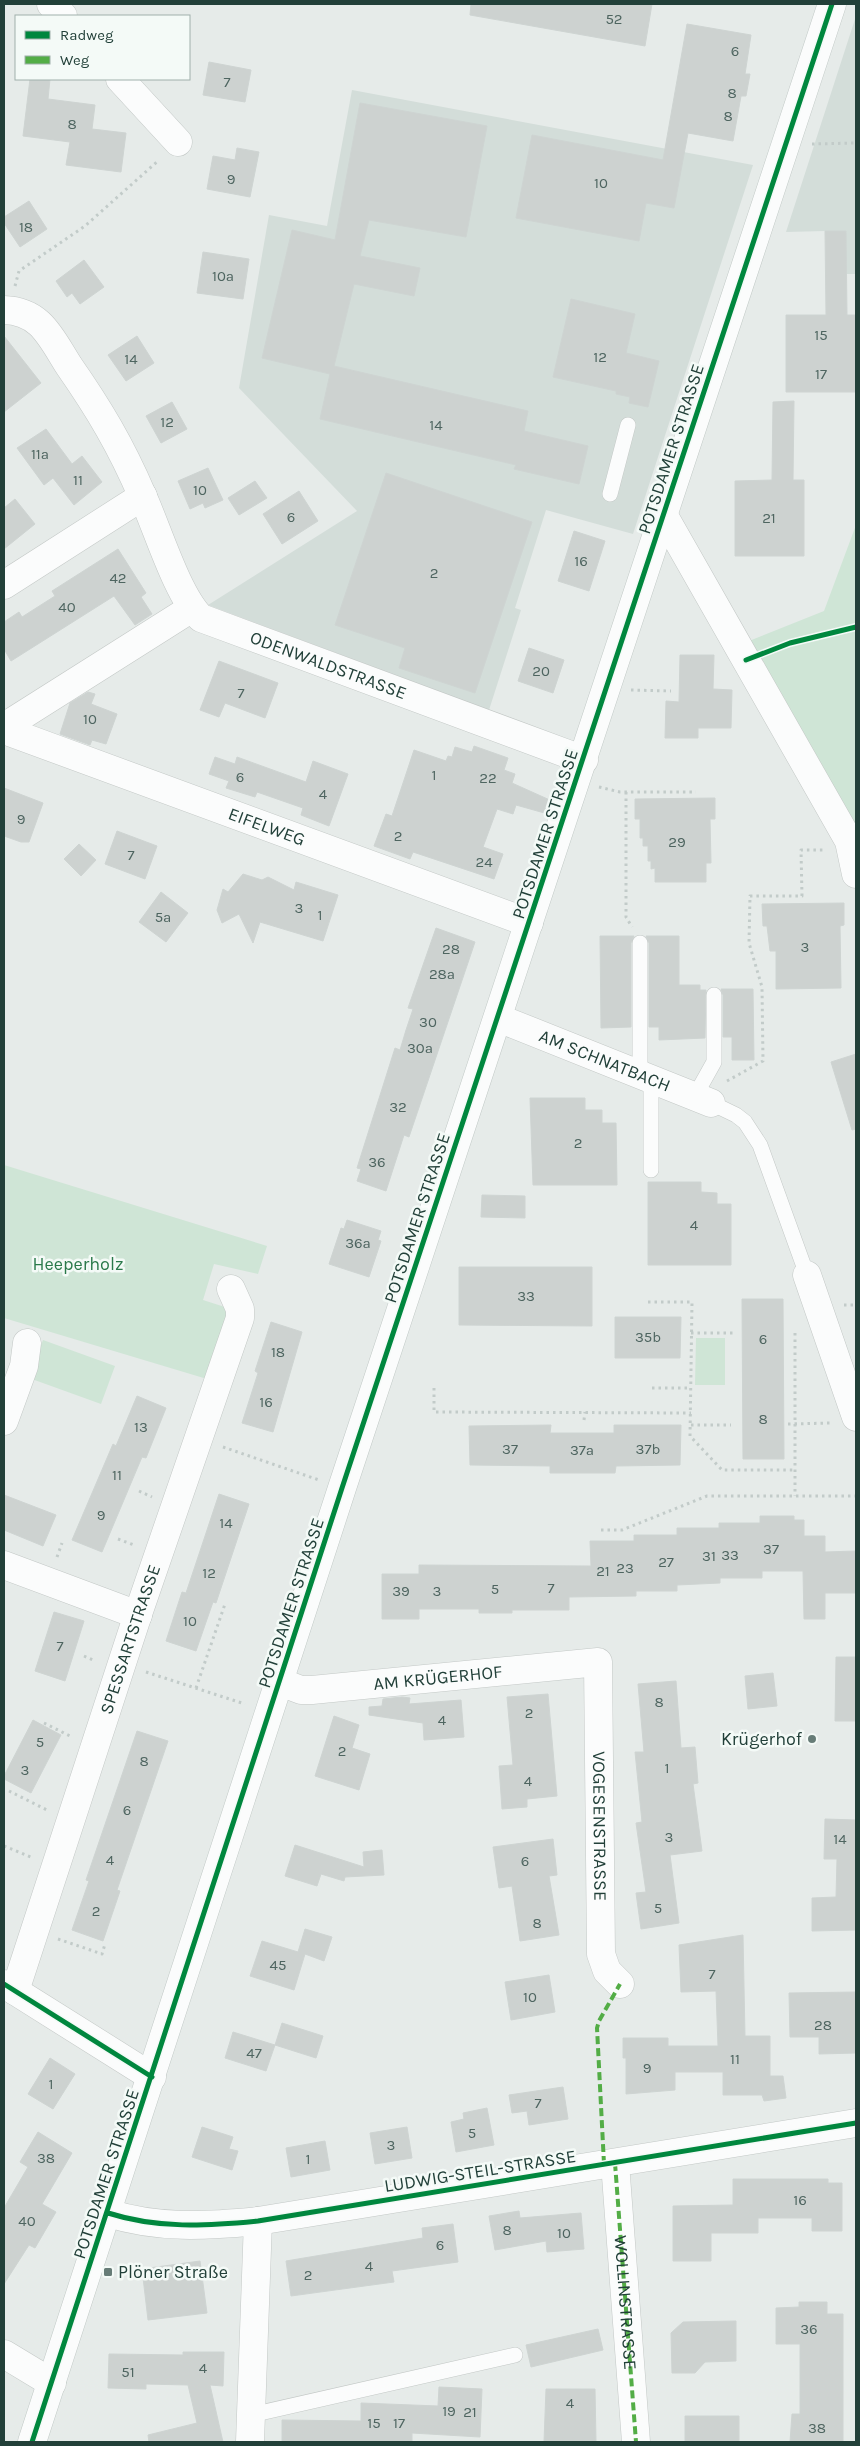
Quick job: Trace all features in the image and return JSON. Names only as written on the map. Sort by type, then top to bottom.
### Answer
[{"type":"street","points":[[51,4],[62,15]]},
{"type":"street","name":"POTSDAMER STRASSE","points":[[32,2442],[108,2213],[342,1488],[832,4]]},
{"type":"street","points":[[121,80],[178,142]]},
{"type":"street","name":"ODENWALDSTRASSE","points":[[5,310],[24,313],[41,324],[106,421],[143,496],[192,608],[208,622],[580,770]]},
{"type":"street","points":[[4,585],[143,496]]},
{"type":"street","points":[[664,516],[849,841],[856,874]]},
{"type":"street","name":"EIFELWEG","points":[[4,728],[192,608]]},
{"type":"street","name":"EIFELWEG","points":[[4,728],[529,923]]},
{"type":"street","name":"AM SCHNATBACH","points":[[498,1018],[703,1099]]},
{"type":"street","points":[[807,1275],[848,1420]]},
{"type":"street","name":"SPESSARTSTRASSE","points":[[9,1987],[34,1931],[138,1615],[240,1318],[240,1309],[231,1289]]},
{"type":"street","points":[[4,1421],[24,1366],[26,1343]]},
{"type":"street","points":[[4,1565],[138,1615]]},
{"type":"street","name":"AM KRÜGERHOF","points":[[280,1682],[301,1690],[312,1690],[598,1662]]},
{"type":"street","name":"VOGESENSTRASSE","points":[[598,1662],[601,1954],[607,1971],[620,1984]]},
{"type":"street","points":[[9,1987],[152,2077]]},
{"type":"street","name":"LUDWIG-STEIL-STRASSE","points":[[108,2213],[130,2220],[164,2225],[203,2226],[258,2221],[856,2122]]},
{"type":"street","name":"WOLLINSTRASSE","points":[[615,2163],[636,2442]]},
{"type":"street","points":[[250,2442],[258,2221]]},
{"type":"street","points":[[4,2354],[52,2383]]},
{"type":"lane","points":[[610,494],[628,425]]},
{"type":"lane","points":[[640,943],[650,1170]]},
{"type":"lane","points":[[714,995],[714,1062],[703,1099],[736,1115],[745,1122],[760,1145],[807,1275]]},
{"type":"lane","points":[[251,2415],[515,2355]]},
{"type":"path","points":[[5,310],[19,271],[85,226],[178,142]]},
{"type":"path","points":[[808,144],[856,143]]},
{"type":"path","points":[[609,682],[630,690],[671,691]]},
{"type":"path","points":[[580,770],[598,787],[626,792],[696,792]]},
{"type":"path","points":[[626,792],[626,917],[640,943]]},
{"type":"path","points":[[703,1099],[721,1084],[763,1061],[762,987],[750,943],[750,896],[802,896],[801,850],[832,850],[849,841]]},
{"type":"path","points":[[648,1302],[692,1302],[690,1436],[722,1470],[795,1470]]},
{"type":"path","points":[[691,1333],[733,1333]]},
{"type":"path","points":[[795,1333],[795,1496]]},
{"type":"path","points":[[434,1388],[434,1412],[691,1413]]},
{"type":"path","points":[[652,1388],[691,1388]]},
{"type":"path","points":[[584,1420],[585,1412]]},
{"type":"path","points":[[788,1424],[848,1420]]},
{"type":"path","points":[[691,1424],[731,1424]]},
{"type":"path","points":[[199,1438],[342,1488]]},
{"type":"path","points":[[601,1530],[622,1530],[707,1496],[856,1496]]},
{"type":"path","points":[[196,1688],[225,1604]]},
{"type":"path","points":[[122,1664],[252,1706]]},
{"type":"path","points":[[9,1791],[41,1808],[71,1819]]},
{"type":"path","points":[[34,1931],[102,1954],[106,1944]]},
{"type":"shaded area","points":[[856,16],[856,274],[846,274],[825,231],[786,232]]},
{"type":"shaded area","points":[[352,90],[753,165],[633,534],[546,510],[515,608],[521,610],[489,710],[208,605],[357,511],[239,388],[269,215],[327,226]]},
{"type":"green space","points":[[856,525],[856,833],[749,641],[824,611]]},
{"type":"green space","name":"Heeperholz","points":[[4,1165],[267,1246],[258,1274],[214,1264],[203,1300],[231,1309],[207,1379],[4,1318]]},
{"type":"green space","points":[[696,1338],[725,1338],[725,1385],[695,1385]]},
{"type":"green space","points":[[43,1340],[115,1366],[101,1404],[29,1378]]},
{"type":"building","points":[[471,4],[652,4],[645,46],[470,15]]},
{"type":"building","points":[[687,24],[751,35],[745,74],[750,74],[746,96],[741,96],[733,141],[688,133],[674,208],[646,203],[639,241],[516,218],[532,135],[663,160]]},
{"type":"building","points":[[209,62],[251,70],[245,102],[203,95]]},
{"type":"building","points":[[30,80],[50,80],[48,99],[95,105],[92,129],[126,133],[121,172],[66,165],[70,142],[23,136]]},
{"type":"building","points":[[360,103],[487,126],[466,237],[369,220],[360,256],[420,268],[414,296],[354,284],[334,366],[528,411],[524,431],[588,446],[579,484],[514,469],[516,465],[320,419],[330,374],[262,358],[292,230],[335,240]]},
{"type":"building","points":[[237,148],[259,152],[250,197],[207,189],[213,156],[235,160]]},
{"type":"building","points":[[29,201],[47,229],[20,247],[4,223],[4,217]]},
{"type":"building","points":[[825,231],[846,231],[847,315],[856,315],[856,392],[786,392],[786,315],[826,315]]},
{"type":"building","points":[[203,252],[249,259],[243,299],[197,293]]},
{"type":"building","points":[[84,260],[104,287],[80,304],[72,293],[67,297],[56,281]]},
{"type":"building","points":[[571,299],[635,314],[626,353],[659,361],[648,407],[629,403],[630,397],[616,394],[616,391],[553,377]]},
{"type":"building","points":[[4,336],[41,383],[4,412]]},
{"type":"building","points":[[137,336],[154,363],[126,381],[108,355]]},
{"type":"building","points":[[794,401],[793,480],[804,480],[804,556],[735,556],[735,481],[772,480],[773,402]]},
{"type":"building","points":[[172,402],[187,429],[161,443],[146,416]]},
{"type":"building","points":[[46,429],[72,464],[82,456],[102,482],[74,505],[53,478],[44,485],[17,448]]},
{"type":"building","points":[[208,468],[223,500],[205,508],[203,503],[190,509],[178,481]]},
{"type":"building","points":[[386,473],[532,522],[475,693],[399,668],[405,648],[335,625]]},
{"type":"building","points":[[255,481],[267,498],[239,515],[228,498]]},
{"type":"building","points":[[299,491],[318,521],[282,544],[263,514]]},
{"type":"building","points":[[15,499],[35,524],[4,549],[4,508]]},
{"type":"building","points":[[574,531],[605,541],[589,591],[558,581]]},
{"type":"building","points":[[118,549],[146,593],[141,597],[152,614],[135,625],[114,596],[11,661],[4,649],[4,622],[19,612],[22,617],[55,596],[52,591]]},
{"type":"building","points":[[529,648],[564,660],[553,693],[518,681]]},
{"type":"building","points":[[680,655],[714,655],[713,689],[732,690],[731,728],[698,728],[698,738],[665,738],[666,701],[679,702]]},
{"type":"building","points":[[219,661],[278,683],[265,718],[225,703],[219,717],[200,710]]},
{"type":"building","points":[[88,692],[95,694],[91,704],[117,714],[106,744],[92,740],[90,745],[60,734],[70,703]]},
{"type":"building","points":[[474,746],[508,758],[504,770],[515,774],[512,783],[552,801],[548,814],[516,805],[513,814],[497,809],[483,847],[503,854],[494,879],[413,852],[410,859],[374,846],[386,814],[392,816],[414,750],[446,761],[448,756],[452,757],[455,747],[472,752]]},
{"type":"building","points":[[215,757],[235,764],[237,757],[306,782],[313,761],[348,774],[329,826],[301,815],[303,808],[257,792],[255,797],[226,788],[229,781],[209,774]]},
{"type":"building","points":[[4,788],[43,803],[29,842],[21,842],[4,836]]},
{"type":"building","points":[[715,798],[715,819],[710,819],[711,863],[706,863],[706,882],[655,882],[655,868],[651,869],[651,861],[648,861],[648,846],[643,846],[643,838],[640,838],[640,819],[635,819],[635,799]]},
{"type":"building","points":[[117,831],[157,846],[145,879],[105,864]]},
{"type":"building","points":[[79,844],[96,860],[81,876],[64,859]]},
{"type":"building","points":[[243,874],[262,880],[268,877],[294,890],[296,882],[338,895],[323,941],[260,922],[253,943],[239,914],[222,923],[217,910],[223,889],[228,892]]},
{"type":"building","points":[[161,892],[188,913],[166,942],[139,922]]},
{"type":"building","points":[[844,903],[844,925],[840,926],[841,988],[776,989],[776,951],[770,951],[767,926],[763,926],[762,904]]},
{"type":"building","points":[[436,928],[475,942],[409,1137],[404,1135],[386,1191],[357,1181],[361,1169],[357,1168],[395,1048],[400,1050],[413,1009],[408,1008]]},
{"type":"building","points":[[600,936],[634,936],[631,943],[631,1027],[601,1028]]},
{"type":"building","points":[[646,936],[679,936],[679,985],[700,985],[700,990],[706,990],[705,1038],[659,1040],[659,1027],[649,1027],[649,943]]},
{"type":"building","points":[[721,989],[753,989],[754,1060],[732,1060],[732,1037],[723,1037],[723,995]]},
{"type":"building","points":[[856,1054],[856,1129],[852,1130],[831,1062]]},
{"type":"building","points":[[530,1098],[585,1098],[585,1110],[602,1110],[602,1123],[616,1123],[617,1185],[533,1185]]},
{"type":"building","points":[[648,1182],[701,1182],[701,1192],[717,1193],[717,1204],[731,1204],[731,1265],[648,1265]]},
{"type":"building","points":[[482,1195],[525,1196],[525,1218],[481,1217]]},
{"type":"building","points":[[347,1220],[381,1231],[378,1240],[381,1241],[369,1277],[329,1264],[341,1228],[344,1229]]},
{"type":"building","points":[[459,1267],[592,1267],[592,1326],[459,1325]]},
{"type":"building","points":[[742,1299],[783,1299],[784,1459],[743,1459]]},
{"type":"building","points":[[615,1317],[681,1317],[680,1358],[615,1358]]},
{"type":"building","points":[[271,1322],[302,1332],[273,1432],[242,1423],[258,1373],[255,1371]]},
{"type":"building","points":[[137,1396],[166,1408],[146,1458],[142,1457],[102,1552],[72,1540],[113,1444],[116,1446]]},
{"type":"building","points":[[551,1425],[550,1433],[614,1433],[614,1425],[681,1425],[680,1465],[616,1466],[615,1473],[550,1473],[550,1466],[470,1465],[469,1426]]},
{"type":"building","points":[[219,1494],[249,1504],[216,1603],[213,1602],[196,1651],[166,1641],[182,1592],[186,1593]]},
{"type":"building","points":[[4,1495],[56,1515],[43,1546],[4,1530]]},
{"type":"building","points":[[760,1516],[794,1516],[794,1520],[804,1520],[804,1536],[825,1536],[825,1552],[856,1551],[856,1593],[825,1593],[825,1619],[804,1619],[803,1571],[762,1571],[762,1578],[720,1578],[720,1583],[677,1585],[677,1591],[636,1591],[636,1596],[569,1597],[569,1610],[512,1610],[512,1613],[479,1613],[479,1609],[419,1609],[419,1619],[382,1619],[382,1574],[419,1574],[419,1565],[591,1566],[590,1541],[634,1541],[634,1535],[677,1535],[677,1528],[719,1528],[719,1523],[760,1523]]},
{"type":"building","points":[[54,1612],[84,1621],[65,1681],[35,1671]]},
{"type":"building","points":[[836,1657],[856,1657],[856,1721],[835,1721]]},
{"type":"building","points":[[773,1673],[777,1706],[748,1709],[745,1676]]},
{"type":"building","points":[[676,1681],[681,1748],[695,1747],[698,1783],[693,1784],[702,1851],[670,1855],[679,1923],[641,1929],[636,1893],[646,1892],[636,1823],[642,1822],[635,1752],[644,1752],[638,1684]]},
{"type":"building","points":[[548,1694],[557,1796],[527,1799],[527,1807],[502,1809],[499,1766],[513,1765],[507,1697]]},
{"type":"building","points":[[410,1698],[409,1704],[461,1700],[464,1737],[424,1740],[423,1723],[369,1715],[369,1707],[382,1706],[383,1699]]},
{"type":"building","points":[[334,1716],[359,1725],[352,1748],[370,1754],[359,1790],[315,1776]]},
{"type":"building","points":[[33,1720],[61,1735],[31,1793],[4,1779],[4,1776]]},
{"type":"building","points":[[137,1731],[168,1741],[117,1890],[120,1891],[103,1941],[72,1930],[89,1881],[86,1880]]},
{"type":"building","points":[[825,1819],[856,1820],[856,1930],[812,1931],[812,1898],[836,1897],[837,1859],[824,1859]]},
{"type":"building","points":[[553,1839],[557,1875],[549,1876],[559,1935],[520,1941],[512,1886],[499,1888],[493,1847]]},
{"type":"building","points":[[295,1845],[364,1867],[363,1852],[382,1850],[384,1875],[345,1877],[344,1881],[321,1874],[317,1886],[285,1876]]},
{"type":"building","points":[[305,1929],[332,1937],[324,1961],[305,1954],[294,1990],[250,1976],[262,1941],[298,1952]]},
{"type":"building","points":[[743,1935],[745,2036],[770,2036],[770,2076],[783,2076],[786,2098],[764,2101],[762,2095],[723,2095],[723,2072],[675,2072],[675,2090],[626,2094],[626,2058],[623,2058],[623,2038],[668,2038],[668,2046],[718,2046],[716,1991],[681,1992],[679,1945]]},
{"type":"building","points":[[549,1975],[555,2012],[511,2020],[505,1982]]},
{"type":"building","points":[[856,1992],[856,2053],[819,2054],[819,2037],[790,2037],[789,1993]]},
{"type":"building","points":[[282,2023],[323,2036],[316,2058],[275,2045]]},
{"type":"building","points":[[233,2032],[275,2045],[266,2071],[225,2058]]},
{"type":"building","points":[[50,2058],[75,2074],[53,2109],[28,2094]]},
{"type":"building","points":[[563,2087],[568,2119],[529,2125],[527,2111],[512,2113],[509,2095]]},
{"type":"building","points":[[487,2108],[494,2145],[456,2152],[451,2122],[464,2119],[463,2113]]},
{"type":"building","points":[[202,2127],[233,2137],[229,2149],[238,2151],[232,2170],[192,2157]]},
{"type":"building","points":[[407,2127],[412,2158],[375,2164],[370,2133]]},
{"type":"building","points":[[38,2132],[72,2153],[42,2204],[56,2212],[35,2248],[29,2245],[4,2284],[4,2208],[28,2167],[20,2162]]},
{"type":"building","points":[[325,2141],[330,2170],[291,2177],[286,2148]]},
{"type":"building","points":[[733,2179],[828,2179],[828,2183],[842,2183],[842,2231],[812,2231],[812,2218],[758,2218],[758,2233],[711,2233],[711,2261],[673,2261],[673,2206],[733,2205]]},
{"type":"building","points":[[519,2211],[520,2218],[581,2213],[584,2249],[547,2252],[546,2241],[495,2250],[489,2216]]},
{"type":"building","points":[[453,2224],[458,2262],[392,2271],[394,2282],[291,2296],[286,2261],[423,2238],[422,2228]]},
{"type":"building","points":[[200,2261],[207,2313],[148,2320],[142,2269]]},
{"type":"building","points":[[799,2302],[827,2302],[827,2314],[843,2314],[843,2442],[790,2442],[792,2414],[800,2414],[800,2344],[776,2344],[776,2308],[799,2307]]},
{"type":"building","points":[[736,2321],[736,2361],[705,2362],[695,2373],[672,2373],[671,2333],[683,2322]]},
{"type":"building","points":[[598,2329],[603,2350],[531,2367],[526,2345]]},
{"type":"building","points":[[183,2352],[224,2352],[223,2386],[210,2385],[223,2442],[149,2442],[148,2435],[197,2423],[188,2385],[146,2384],[146,2389],[108,2388],[109,2354],[183,2355]]},
{"type":"building","points":[[439,2387],[482,2389],[480,2437],[412,2433],[412,2442],[282,2442],[282,2420],[361,2421],[361,2403],[438,2406]]},
{"type":"building","points":[[546,2389],[595,2389],[596,2442],[544,2442]]},
{"type":"building","points":[[685,2416],[739,2416],[739,2442],[685,2442]]},
{"type":"marked path","points":[[604,2164],[597,2028],[620,1984]]},
{"type":"marked path","points":[[615,2163],[636,2442]]},
{"type":"cycle path","points":[[32,2442],[342,1488],[832,4]]},
{"type":"cycle path","points":[[746,660],[790,643],[856,627]]},
{"type":"cycle path","points":[[4,1984],[152,2077]]},
{"type":"cycle path","points":[[108,2213],[145,2222],[182,2225],[258,2221],[856,2123]]},
{"type":"place","name":"Krügerhof","points":[[812,1739]]},
{"type":"place","name":"Plöner Straße","points":[[108,2272]]}]
